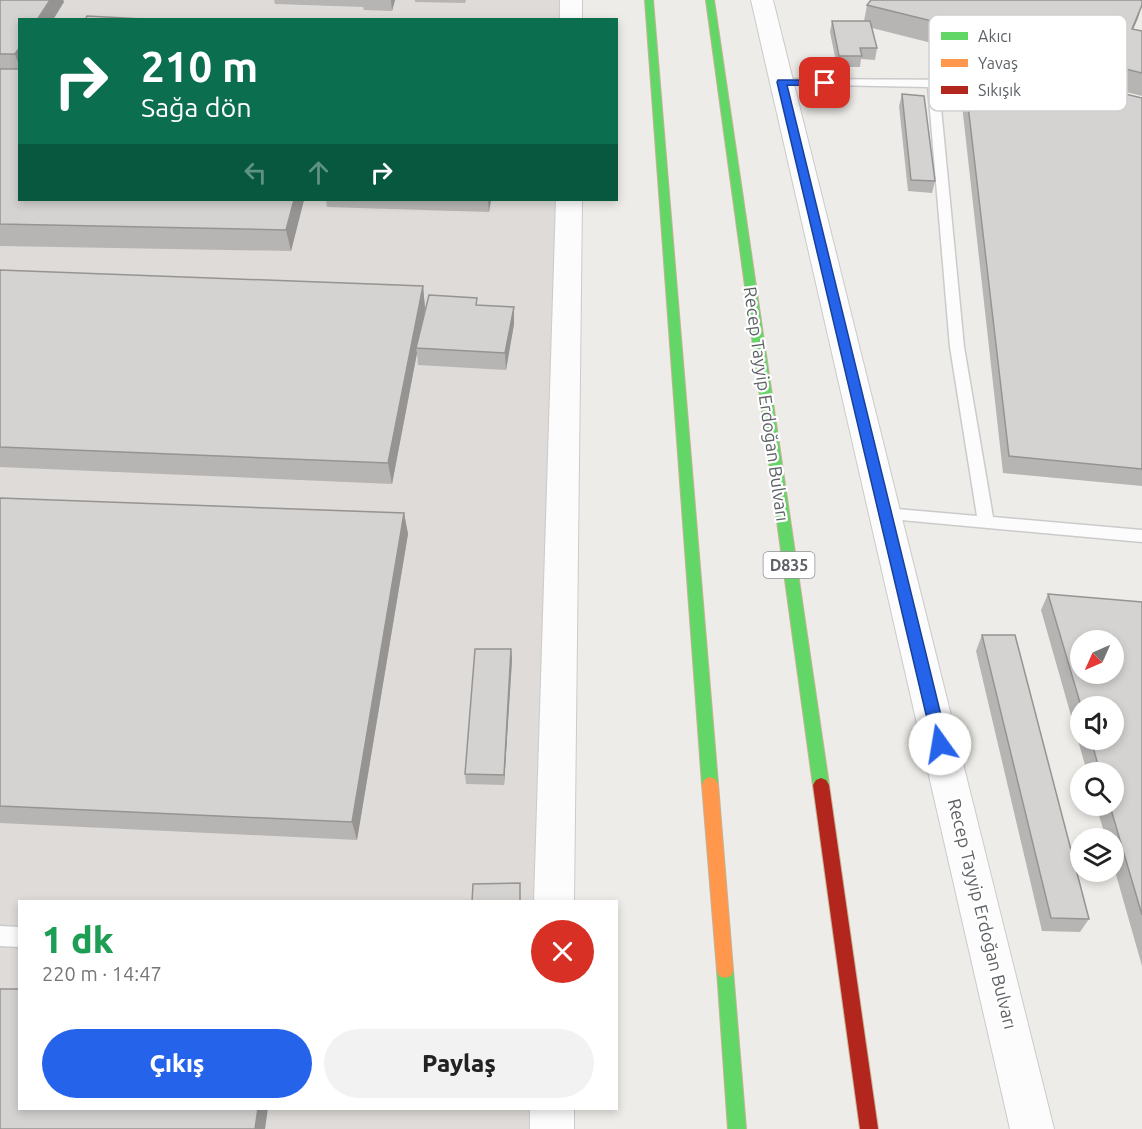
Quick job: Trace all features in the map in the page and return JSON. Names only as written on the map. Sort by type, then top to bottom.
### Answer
[{"type":"highway","points":[[649,0],[737,1129]]},
{"type":"highway","name":"Recep Tayyip Erdoğan Bulvarı","points":[[710,0],[869,1129]]},
{"type":"street","points":[[571,0],[571,18]]},
{"type":"street","name":"Recep Tayyip Erdoğan Bulvarı","points":[[762,0],[1032,1129]]},
{"type":"street","points":[[554,900],[569,201]]},
{"type":"street","points":[[552,1110],[552,1129]]},
{"type":"lane","points":[[781,82],[929,84]]},
{"type":"lane","points":[[935,111],[957,347],[986,522]]},
{"type":"lane","points":[[885,514],[1142,536]]},
{"type":"lane","points":[[0,936],[18,937]]},
{"type":"shaded area","points":[[0,0],[571,0],[571,18],[18,18],[18,201],[569,201],[554,900],[18,900],[18,1110],[549,1110],[549,1129],[0,1129]]},
{"type":"building","points":[[0,0],[50,0],[38,18],[18,18],[18,50],[15,54],[0,54]]},
{"type":"building","points":[[871,0],[1142,0],[1132,29],[1142,31],[1142,73],[1127,69],[1127,15],[929,15],[929,20],[867,5]]},
{"type":"building","points":[[87,16],[124,18],[86,18]]},
{"type":"building","points":[[832,21],[870,21],[877,48],[860,48],[862,56],[839,56]]},
{"type":"building","points":[[0,69],[18,69],[18,201],[294,201],[286,230],[0,224]]},
{"type":"building","points":[[902,94],[924,96],[935,181],[911,180]]},
{"type":"building","points":[[1127,94],[1142,98],[1142,469],[1009,456],[969,111],[1127,111]]},
{"type":"building","points":[[0,270],[423,286],[388,463],[0,447]]},
{"type":"building","points":[[429,295],[477,298],[476,305],[514,307],[505,353],[416,348]]},
{"type":"building","points":[[0,498],[404,513],[352,822],[0,806]]},
{"type":"building","points":[[1048,594],[1142,602],[1142,915],[1124,854],[1124,828],[1116,828],[1113,816],[1124,816],[1124,762],[1097,762],[1094,750],[1124,750],[1124,696],[1078,696],[1075,684],[1124,684],[1124,630],[1070,630],[1070,669]]},
{"type":"building","points":[[982,635],[1015,635],[1070,846],[1070,882],[1079,882],[1089,919],[1051,918]]},
{"type":"building","points":[[475,649],[511,649],[504,775],[465,774]]},
{"type":"building","points":[[520,883],[520,900],[472,900],[473,884]]},
{"type":"building","points":[[0,989],[18,989],[18,1110],[258,1110],[255,1129],[0,1129]]},
{"type":"traffic: fast","points":[[649,0],[710,784]]},
{"type":"traffic: fast","points":[[710,0],[821,785]]},
{"type":"traffic: fast","points":[[725,970],[737,1129]]},
{"type":"traffic: slow","points":[[710,784],[725,970]]},
{"type":"traffic: jam","points":[[821,785],[869,1129]]},
{"type":"route","points":[[825,83],[781,82],[940,744]]}]
